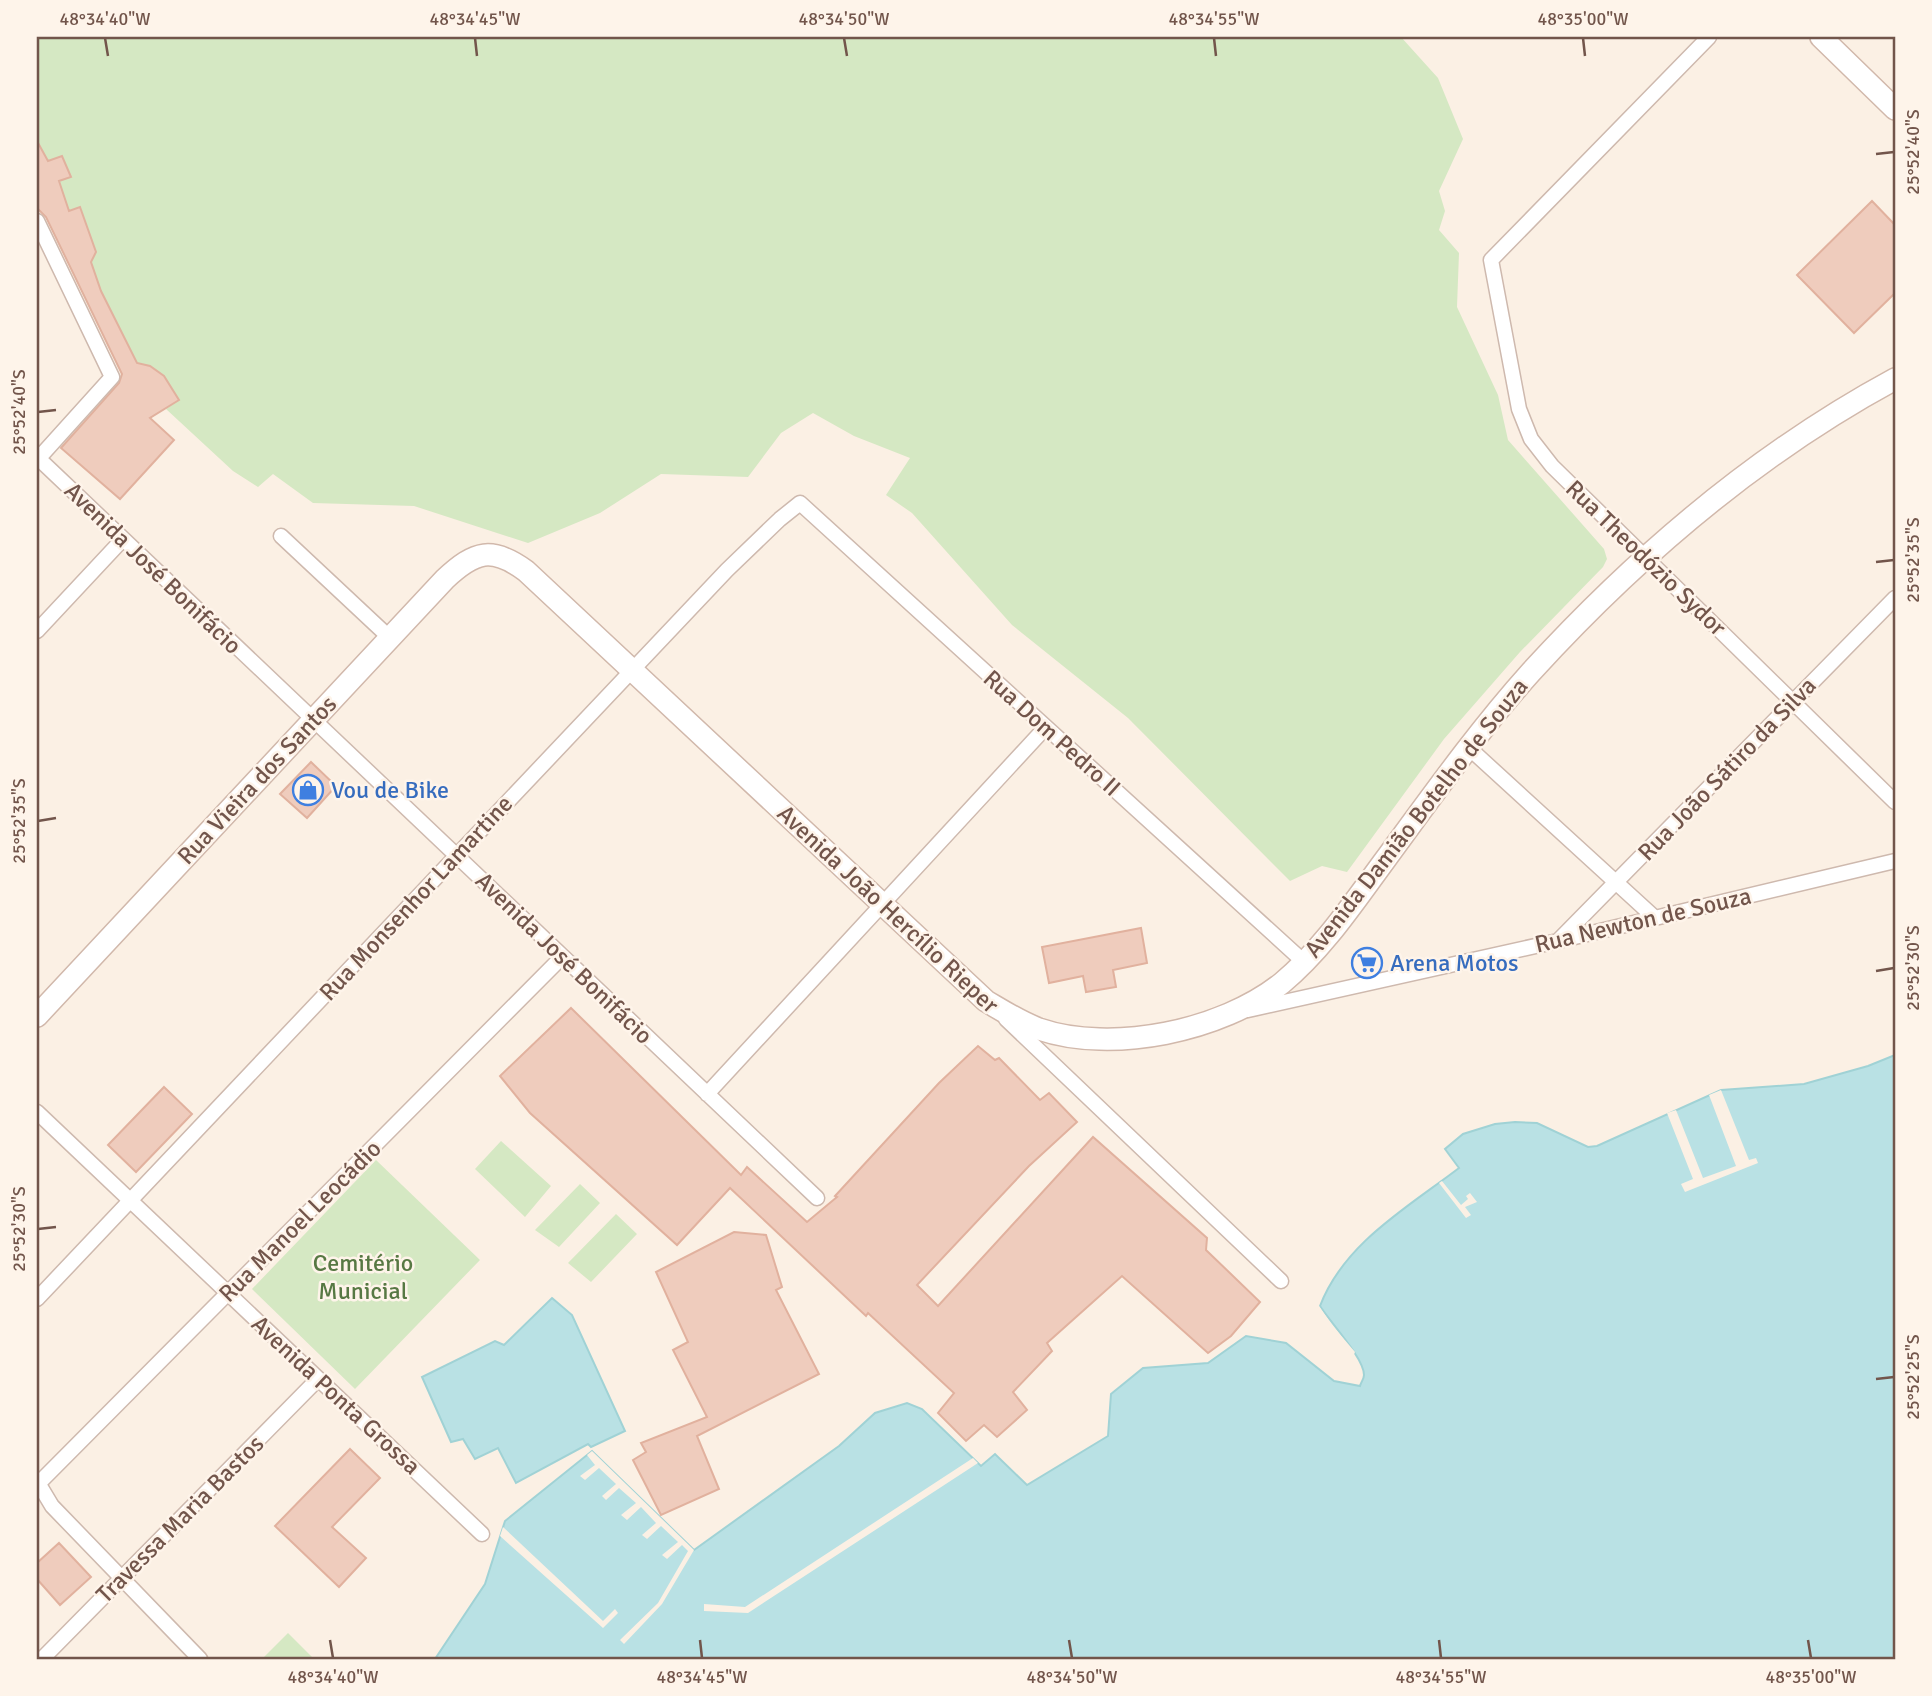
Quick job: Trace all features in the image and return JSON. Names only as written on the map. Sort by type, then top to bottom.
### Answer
[{"type":"main road","points":[[1821,37],[1895,109]]},
{"type":"main road","name":"Avenida Damião Botelho de Souza","points":[[1226,1015],[1281,983],[1304,962],[1360,893],[1468,747],[1564,638],[1646,558],[1760,465],[1841,409],[1895,379]]},
{"type":"main road","name":"Avenida João Hercílio Rieper","points":[[484,554],[496,554],[526,571],[986,1001]]},
{"type":"main road","name":"Rua Vieira dos Santos","points":[[37,1016],[460,565],[484,554]]},
{"type":"main road","name":"Rua Newton de Souza","points":[[986,1001],[1037,1028],[1089,1038],[1118,1039],[1164,1033],[1226,1015]]},
{"type":"street","name":"Rua Theodózio Sydor","points":[[1709,37],[1491,260],[1519,410],[1531,439],[1552,466],[1895,802]]},
{"type":"street","points":[[37,221],[112,377],[38,458]]},
{"type":"street","name":"Avenida José Bonifácio","points":[[38,458],[817,1198]]},
{"type":"street","name":"Rua Monsenhor Lamartine","points":[[37,1299],[736,561],[800,503]]},
{"type":"street","name":"Rua Dom Pedro II","points":[[800,503],[1304,962]]},
{"type":"street","points":[[281,536],[390,638]]},
{"type":"street","points":[[37,631],[123,540]]},
{"type":"street","name":"Rua João Sátiro da Silva","points":[[1558,941],[1895,598]]},
{"type":"street","points":[[707,1094],[1046,727]]},
{"type":"street","points":[[1468,747],[1655,918]]},
{"type":"street","name":"Rua Newton de Souza","points":[[1226,1015],[1558,941],[1895,861]]},
{"type":"street","name":"Rua Manoel Leocádio","points":[[37,1483],[562,957]]},
{"type":"street","name":"Avenida João Hercílio Rieper","points":[[986,1001],[1282,1281]]},
{"type":"street","name":"Avenida Ponta Grossa","points":[[37,1112],[482,1534]]},
{"type":"street","name":"Travessa Maria Bastos","points":[[42,1659],[318,1379]]},
{"type":"street","points":[[37,1483],[52,1506],[200,1659]]},
{"type":"green space","points":[[37,37],[1401,37],[1438,78],[1463,139],[1439,191],[1445,211],[1439,230],[1459,253],[1457,307],[1498,395],[1508,440],[1604,549],[1607,559],[1603,567],[1520,652],[1444,739],[1347,872],[1322,866],[1290,881],[1128,718],[1012,625],[912,513],[886,495],[910,458],[854,436],[813,413],[781,433],[748,477],[661,474],[600,513],[528,543],[414,506],[313,503],[273,474],[258,487],[233,471],[166,409],[179,400],[157,372],[137,363],[101,291],[91,262],[96,251],[80,207],[68,211],[59,181],[71,176],[62,156],[48,161],[37,141]]},
{"type":"green space","points":[[501,1141],[551,1186],[525,1217],[475,1169]]},
{"type":"green space","name":"Cemitério Municial","points":[[376,1160],[480,1260],[355,1389],[252,1289]]},
{"type":"green space","points":[[580,1184],[600,1203],[559,1247],[535,1230]]},
{"type":"green space","points":[[616,1214],[637,1234],[591,1282],[568,1263]]},
{"type":"green space","points":[[288,1633],[314,1659],[262,1659]]},
{"type":"water","points":[[1895,1055],[1895,1659],[435,1659],[485,1584],[505,1521],[592,1451],[694,1550],[839,1446],[875,1413],[907,1403],[922,1409],[981,1466],[995,1454],[1027,1485],[1108,1436],[1111,1394],[1143,1368],[1208,1363],[1246,1336],[1286,1343],[1334,1381],[1360,1386],[1364,1375],[1359,1359],[1320,1306],[1345,1263],[1361,1245],[1399,1212],[1459,1168],[1445,1149],[1463,1134],[1495,1124],[1537,1123],[1588,1147],[1597,1146],[1721,1090],[1804,1084],[1868,1066]]},
{"type":"water","points":[[552,1298],[572,1315],[625,1431],[591,1447],[588,1444],[516,1483],[498,1448],[475,1459],[463,1439],[451,1442],[422,1377],[495,1341],[504,1345]]},
{"type":"pier","points":[[1721,1090],[1749,1160],[1756,1158],[1758,1163],[1685,1192],[1681,1184],[1693,1179],[1667,1113],[1676,1110],[1703,1178],[1736,1166],[1709,1095]]},
{"type":"pier","points":[[1442,1181],[1461,1205],[1470,1193],[1477,1202],[1465,1207],[1471,1215],[1466,1218],[1439,1183]]},
{"type":"pier","points":[[1317,1303],[1355,1352],[1353,1357],[1329,1327]]},
{"type":"pier","points":[[592,1451],[694,1550],[662,1604],[624,1644],[620,1640],[658,1603],[688,1551],[682,1545],[667,1559],[662,1555],[678,1542],[661,1526],[647,1539],[642,1535],[656,1523],[641,1507],[627,1520],[621,1515],[636,1503],[619,1488],[606,1500],[602,1496],[616,1484],[599,1468],[585,1480],[580,1476],[595,1465],[587,1455]]},
{"type":"pier","points":[[973,1458],[978,1463],[748,1613],[704,1611],[704,1604],[745,1607]]},
{"type":"pier","points":[[503,1527],[603,1621],[615,1609],[618,1613],[603,1628],[500,1536]]},
{"type":"building","points":[[37,141],[48,161],[62,156],[71,177],[59,181],[69,211],[80,207],[96,252],[91,262],[101,291],[137,363],[150,366],[164,376],[179,400],[150,418],[174,440],[120,499],[61,448],[119,383],[122,374],[46,217],[37,208]]},
{"type":"building","points":[[1872,201],[1895,225],[1895,293],[1854,333],[1797,275]]},
{"type":"building","name":"Vou de Bike","points":[[311,762],[336,786],[307,818],[280,794]]},
{"type":"building","points":[[1141,928],[1147,963],[1113,970],[1116,987],[1086,992],[1083,976],[1049,983],[1042,947]]},
{"type":"building","points":[[571,1008],[741,1175],[747,1167],[807,1222],[837,1197],[835,1196],[939,1083],[978,1046],[995,1060],[999,1058],[1040,1100],[1049,1093],[1077,1122],[1029,1166],[917,1285],[938,1306],[1093,1137],[1207,1238],[1206,1250],[1260,1302],[1231,1336],[1208,1353],[1122,1276],[1047,1343],[1052,1351],[1013,1392],[1027,1410],[997,1437],[984,1425],[966,1441],[938,1413],[954,1393],[868,1313],[866,1316],[730,1188],[677,1245],[530,1113],[500,1076]]},
{"type":"building","points":[[164,1087],[192,1114],[136,1172],[108,1145]]},
{"type":"building","points":[[734,1232],[766,1235],[782,1287],[776,1290],[819,1374],[697,1436],[719,1489],[661,1515],[633,1460],[646,1452],[641,1443],[707,1417],[673,1350],[688,1342],[656,1272]]},
{"type":"building","points":[[350,1449],[380,1478],[332,1527],[366,1558],[339,1587],[275,1526]]},
{"type":"building","points":[[59,1543],[91,1577],[60,1605],[37,1579],[37,1563]]},
{"type":"place","name":"Vou de Bike","points":[[308,790]]},
{"type":"place","name":"Arena Motos","points":[[1367,963]]}]
